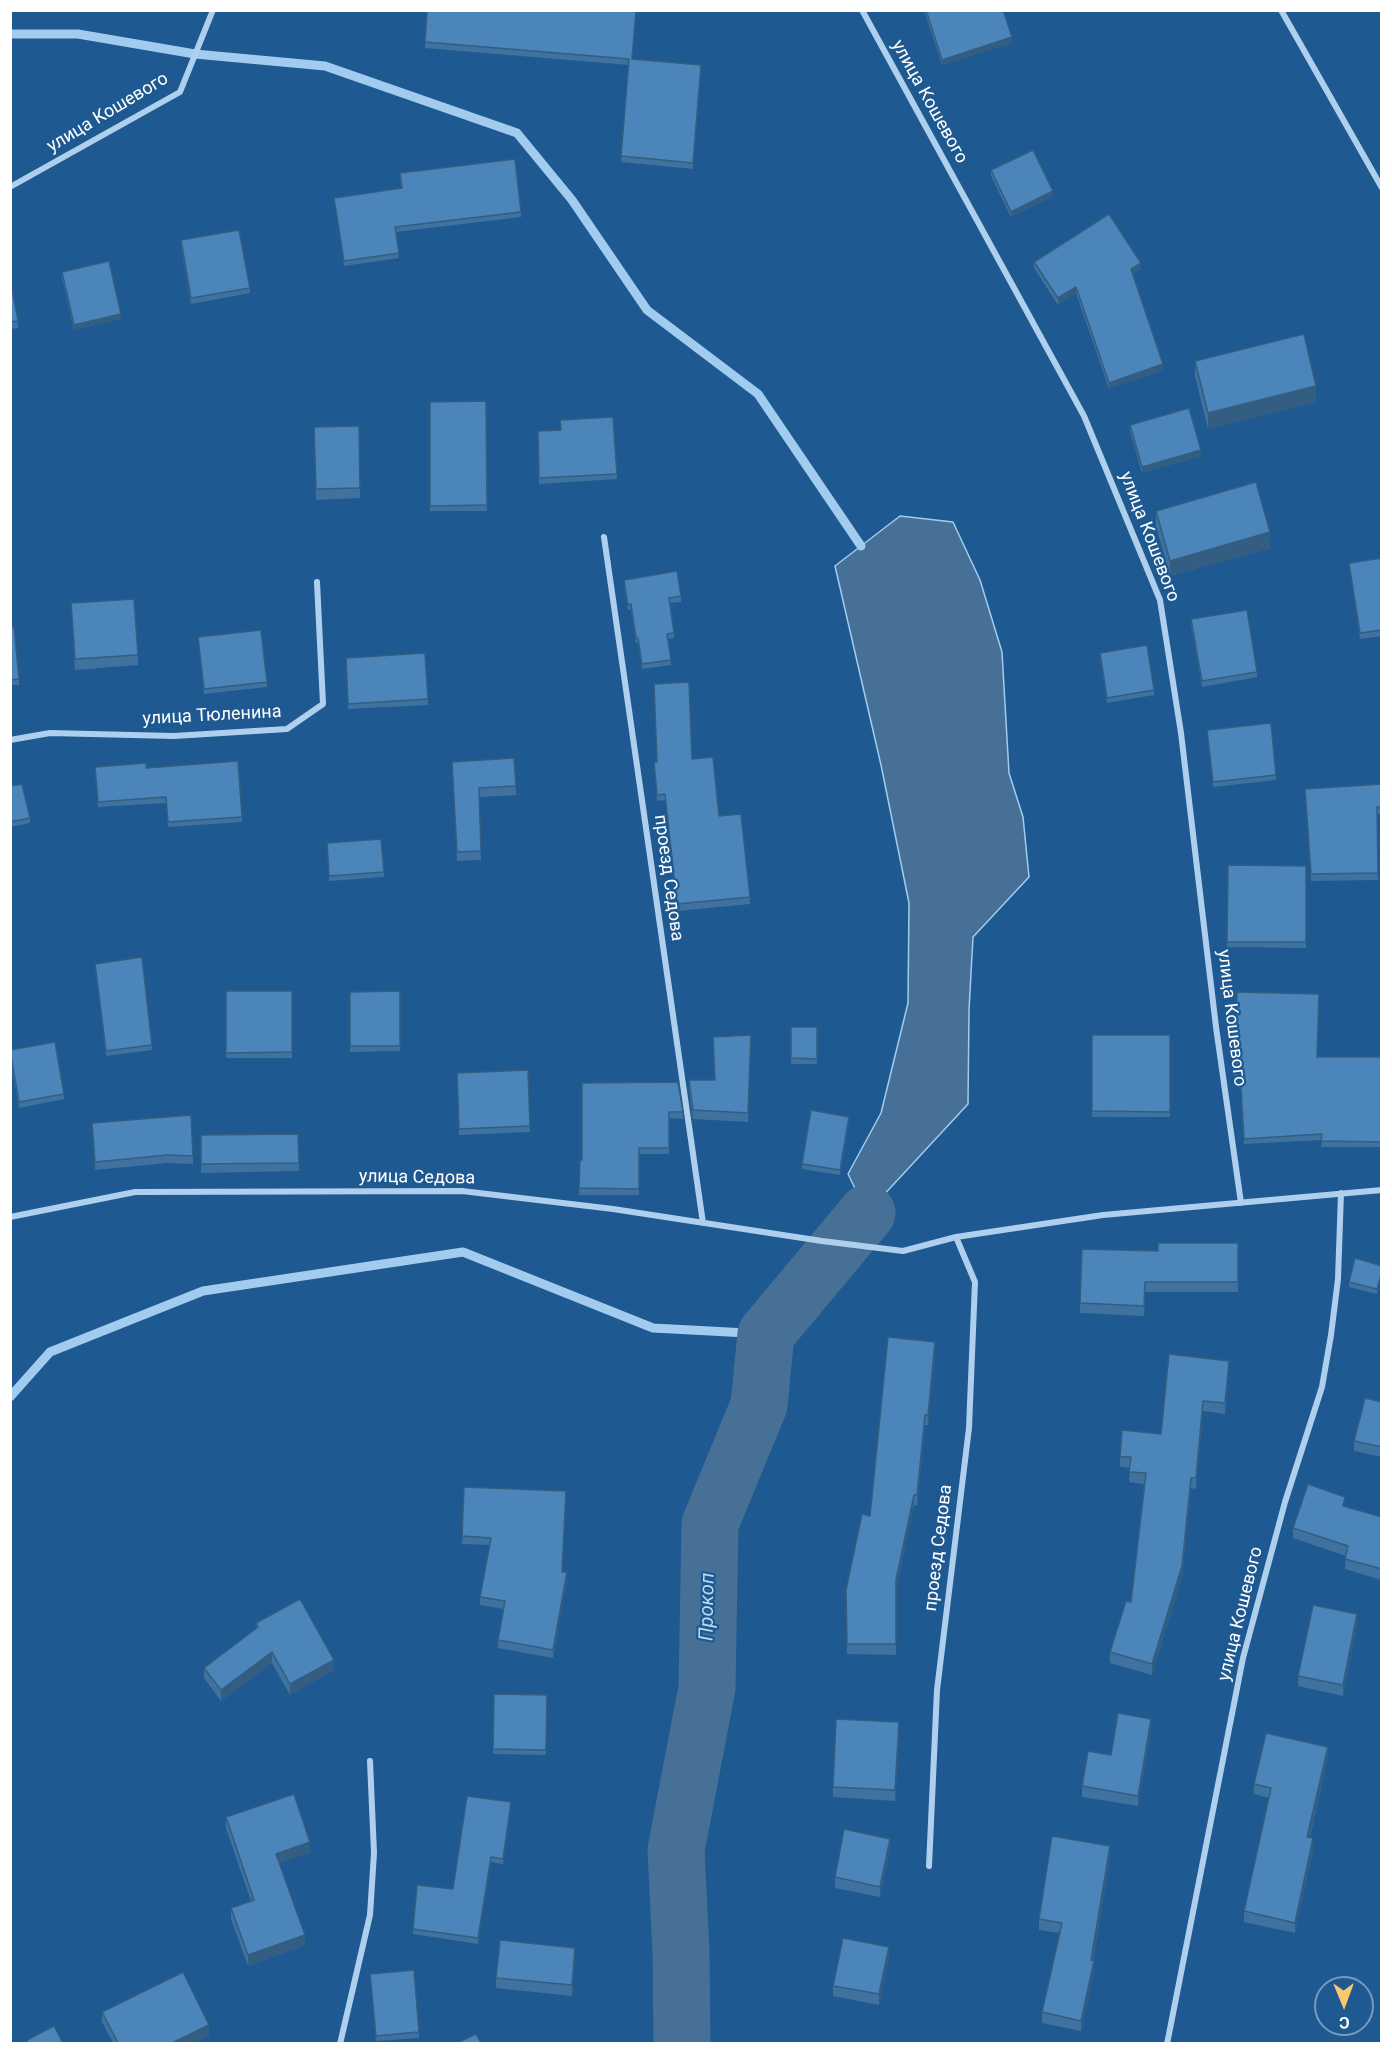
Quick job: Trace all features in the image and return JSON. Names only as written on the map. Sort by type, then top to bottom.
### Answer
[{"type":"street","name":"улица Кошевого","points":[[10,187],[180,92],[213,10]]},
{"type":"street","name":"улица Кошевого","points":[[862,10],[1084,416],[1160,600],[1181,733],[1216,1027],[1240,1203]]},
{"type":"street","points":[[1281,10],[1382,189]]},
{"type":"street","name":"проезд Седова","points":[[604,537],[703,1222]]},
{"type":"street","name":"улица Тюленина","points":[[10,740],[50,733],[174,736],[287,729],[323,704],[317,582]]},
{"type":"street","points":[[956,1237],[1103,1215],[1382,1190]]},
{"type":"street","name":"улица Седова","points":[[10,1217],[135,1192],[462,1191],[614,1209],[903,1251],[956,1237]]},
{"type":"street","name":"улица Кошевого","points":[[1167,2043],[1243,1658],[1286,1502],[1322,1387],[1332,1335],[1338,1279],[1341,1193]]},
{"type":"street","name":"проезд Седова","points":[[929,1866],[937,1690],[969,1428],[975,1282],[956,1237]]},
{"type":"street","points":[[340,2043],[370,1915],[374,1853],[370,1761]]},
{"type":"water","points":[[900,516],[953,522],[980,580],[1002,652],[1009,773],[1023,817],[1029,877],[973,937],[969,1010],[968,1104],[867,1213],[848,1174],[881,1113],[908,1003],[909,903],[881,765],[835,566]]},
{"type":"building","points":[[427,10],[636,10],[632,59],[701,65],[693,163],[621,156],[629,59],[425,42]]},
{"type":"building","points":[[926,10],[1003,10],[1012,37],[942,60]]},
{"type":"building","points":[[1033,150],[1053,191],[1011,212],[991,170]]},
{"type":"building","points":[[515,159],[521,212],[395,227],[399,253],[344,261],[334,198],[402,188],[400,173]]},
{"type":"building","points":[[1109,214],[1141,263],[1131,269],[1163,364],[1109,383],[1076,287],[1058,298],[1034,262]]},
{"type":"building","points":[[239,230],[250,288],[191,298],[181,240]]},
{"type":"building","points":[[109,261],[121,314],[74,325],[62,272]]},
{"type":"building","points":[[10,278],[18,321],[10,322]]},
{"type":"building","points":[[1304,334],[1316,386],[1208,413],[1195,361]]},
{"type":"building","points":[[486,401],[487,505],[430,506],[430,402]]},
{"type":"building","points":[[1189,408],[1201,450],[1142,467],[1130,425]]},
{"type":"building","points":[[613,417],[617,474],[539,478],[538,431],[561,430],[560,420]]},
{"type":"building","points":[[359,426],[360,488],[316,489],[314,427]]},
{"type":"building","points":[[1256,482],[1270,532],[1170,561],[1156,511]]},
{"type":"building","points":[[1382,558],[1382,630],[1360,633],[1349,563]]},
{"type":"building","points":[[677,571],[681,596],[669,598],[674,633],[667,634],[671,660],[642,664],[631,604],[628,605],[624,580]]},
{"type":"building","points":[[134,599],[138,655],[75,659],[71,603]]},
{"type":"building","points":[[1247,610],[1257,672],[1202,681],[1191,619]]},
{"type":"building","points":[[10,627],[14,627],[19,679],[10,680]]},
{"type":"building","points":[[261,630],[267,682],[204,689],[198,637]]},
{"type":"building","points":[[1147,645],[1154,690],[1107,698],[1100,653]]},
{"type":"building","points":[[425,653],[428,699],[348,704],[346,658]]},
{"type":"building","points":[[689,682],[692,759],[713,757],[719,816],[741,814],[750,897],[677,904],[665,794],[657,795],[654,762],[657,762],[654,684]]},
{"type":"building","points":[[1271,723],[1276,775],[1213,782],[1207,730]]},
{"type":"building","points":[[514,758],[516,786],[479,788],[481,851],[457,852],[452,762]]},
{"type":"building","points":[[238,761],[242,817],[168,822],[166,797],[98,802],[95,767],[146,763],[146,768]]},
{"type":"building","points":[[22,784],[30,818],[10,822],[10,786]]},
{"type":"building","points":[[1382,784],[1382,807],[1377,807],[1378,873],[1311,874],[1305,789]]},
{"type":"building","points":[[381,839],[384,872],[329,876],[327,843]]},
{"type":"building","points":[[1228,865],[1306,866],[1306,942],[1227,942]]},
{"type":"building","points":[[142,957],[152,1045],[106,1051],[95,964]]},
{"type":"building","points":[[226,991],[292,991],[292,1052],[226,1053]]},
{"type":"building","points":[[400,991],[400,1046],[350,1046],[350,992]]},
{"type":"building","points":[[1237,992],[1319,994],[1317,1057],[1382,1057],[1382,1142],[1321,1141],[1322,1134],[1244,1139],[1240,1072],[1234,1071]]},
{"type":"building","points":[[791,1027],[817,1027],[817,1059],[791,1058]]},
{"type":"building","points":[[751,1035],[748,1113],[693,1110],[689,1080],[715,1080],[713,1037]]},
{"type":"building","points":[[1092,1035],[1170,1035],[1170,1112],[1092,1111]]},
{"type":"building","points":[[55,1042],[64,1094],[19,1102],[10,1050]]},
{"type":"building","points":[[528,1070],[530,1126],[459,1129],[457,1073]]},
{"type":"building","points":[[678,1082],[683,1112],[669,1112],[669,1148],[639,1148],[639,1189],[579,1188],[580,1160],[582,1160],[582,1083]]},
{"type":"building","points":[[811,1110],[849,1117],[840,1170],[802,1164]]},
{"type":"building","points":[[191,1115],[193,1156],[168,1155],[95,1162],[92,1123]]},
{"type":"building","points":[[298,1134],[299,1163],[201,1164],[201,1135]]},
{"type":"building","points":[[1158,1243],[1238,1243],[1238,1282],[1145,1282],[1144,1306],[1080,1303],[1082,1249],[1158,1251]]},
{"type":"building","points":[[1355,1258],[1382,1266],[1377,1289],[1349,1282]]},
{"type":"building","points":[[888,1337],[935,1342],[928,1415],[925,1415],[917,1495],[914,1495],[896,1580],[896,1644],[847,1644],[846,1590],[862,1514],[870,1516]]},
{"type":"building","points":[[1169,1354],[1229,1361],[1225,1403],[1203,1401],[1196,1478],[1191,1478],[1182,1566],[1152,1664],[1110,1652],[1126,1601],[1131,1602],[1146,1473],[1129,1472],[1131,1457],[1120,1457],[1122,1430],[1161,1434]]},
{"type":"building","points":[[1365,1398],[1382,1402],[1382,1447],[1354,1441]]},
{"type":"building","points":[[1308,1484],[1345,1497],[1343,1506],[1382,1517],[1382,1569],[1345,1559],[1348,1546],[1293,1528]]},
{"type":"building","points":[[464,1487],[566,1491],[562,1572],[567,1572],[553,1650],[498,1640],[505,1601],[480,1597],[491,1538],[462,1536]]},
{"type":"building","points":[[300,1599],[334,1660],[290,1684],[272,1652],[221,1690],[204,1668],[258,1627],[256,1623]]},
{"type":"building","points":[[1313,1605],[1357,1614],[1343,1685],[1298,1676]]},
{"type":"building","points":[[494,1694],[547,1695],[546,1750],[493,1749]]},
{"type":"building","points":[[1118,1713],[1151,1719],[1138,1796],[1082,1786],[1088,1751],[1111,1755]]},
{"type":"building","points":[[836,1719],[899,1722],[895,1790],[833,1787]]},
{"type":"building","points":[[1266,1733],[1328,1747],[1307,1837],[1313,1838],[1295,1923],[1244,1911],[1271,1788],[1254,1784]]},
{"type":"building","points":[[294,1794],[310,1842],[276,1854],[305,1935],[248,1955],[231,1908],[254,1900],[226,1817]]},
{"type":"building","points":[[467,1796],[511,1802],[503,1859],[491,1857],[478,1938],[413,1929],[417,1885],[453,1889]]},
{"type":"building","points":[[844,1829],[890,1839],[880,1887],[835,1877]]},
{"type":"building","points":[[1052,1836],[1110,1846],[1091,1960],[1094,1961],[1081,2021],[1042,2012],[1062,1923],[1039,1919]]},
{"type":"building","points":[[843,1938],[889,1947],[879,1994],[833,1986]]},
{"type":"building","points":[[500,1940],[575,1948],[572,1985],[496,1978]]},
{"type":"building","points":[[414,1970],[419,2032],[376,2036],[370,1974]]},
{"type":"building","points":[[183,1972],[209,2025],[172,2043],[118,2043],[102,2012]]},
{"type":"building","points":[[54,2026],[63,2043],[28,2043],[27,2040]]},
{"type":"building","points":[[476,2034],[481,2043],[457,2043]]},
{"type":"waterway","points":[[10,34],[78,34],[195,54],[325,66],[517,133],[572,200],[647,310],[758,394],[861,546]]},
{"type":"waterway","name":"Прокоп","points":[[682,2044],[681,1952],[676,1850],[707,1688],[710,1524],[759,1405],[766,1334],[867,1213]]},
{"type":"waterway","points":[[10,1397],[50,1352],[203,1291],[463,1252],[653,1328],[766,1334]]}]
